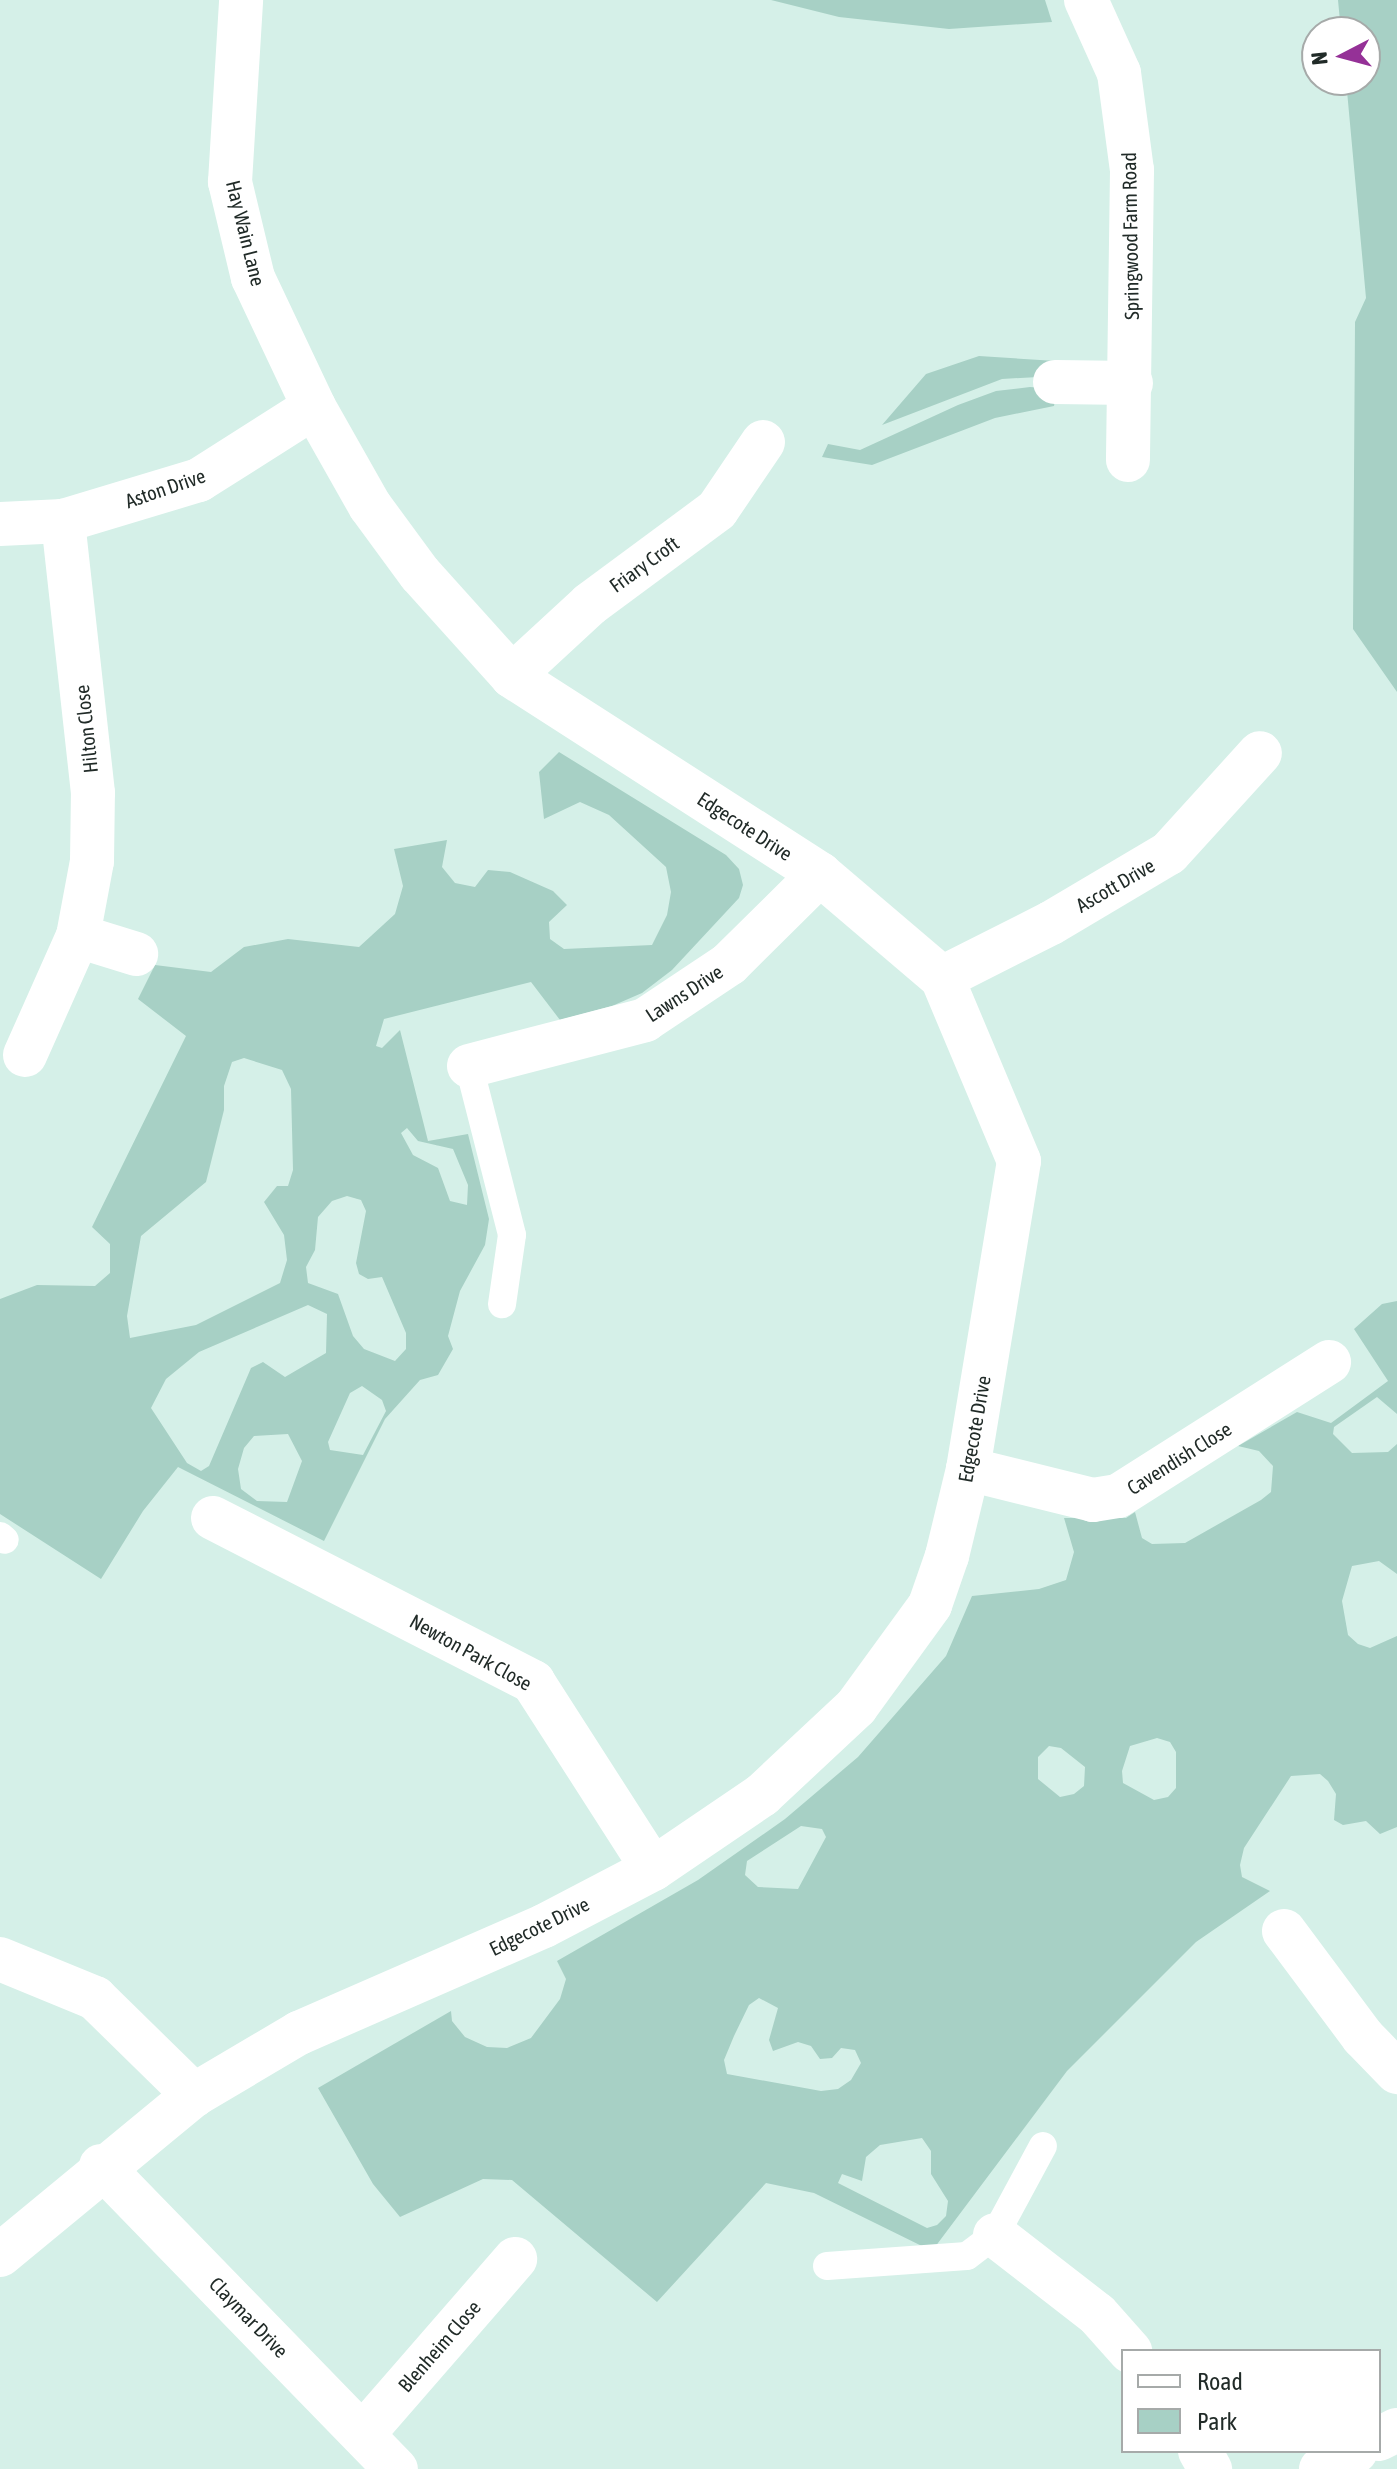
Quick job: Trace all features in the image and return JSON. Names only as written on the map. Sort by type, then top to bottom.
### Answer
[{"type":"street","name":"Hay Wain Lane","points":[[241,0],[230,182],[253,278],[314,407]]},
{"type":"street","name":"Springwood Farm Road","points":[[1086,0],[1119,73],[1132,170],[1128,460]]},
{"type":"street","points":[[1055,382],[1131,383]]},
{"type":"street","name":"Aston Drive","points":[[0,524],[63,521],[199,480],[314,407]]},
{"type":"street","name":"Edgecote Drive","points":[[0,2255],[101,2166],[194,2095],[299,2033],[544,1926],[653,1869],[762,1795],[878,1682],[930,1605],[968,1469],[1019,1161],[942,978],[820,874],[512,676],[420,574],[370,506],[314,407]]},
{"type":"street","name":"Friary Croft","points":[[512,676],[590,604],[717,510],[763,442]]},
{"type":"street","name":"Hilton Close","points":[[25,1055],[78,936],[92,861],[93,793],[63,521]]},
{"type":"street","name":"Ascott Drive","points":[[942,978],[1051,923],[1169,853],[1260,753]]},
{"type":"street","name":"Lawns Drive","points":[[469,1066],[645,1020],[729,964],[820,874]]},
{"type":"street","points":[[78,936],[136,954]]},
{"type":"street","name":"Cavendish Close","points":[[968,1469],[1093,1500],[1118,1496],[1329,1362]]},
{"type":"street","name":"Newton Park Close","points":[[213,1518],[533,1682],[653,1869]]},
{"type":"street","points":[[1284,1931],[1363,2037],[1397,2072]]},
{"type":"street","points":[[0,1959],[95,1998],[194,2095]]},
{"type":"street","name":"Claymar Drive","points":[[101,2166],[396,2469]]},
{"type":"street","points":[[995,2235],[1097,2314],[1128,2349]]},
{"type":"street","name":"Blenheim Close","points":[[363,2434],[515,2259]]},
{"type":"street","points":[[1321,2469],[1352,2453]]},
{"type":"lane","points":[[469,1066],[512,1235],[502,1304]]},
{"type":"lane","points":[[827,2266],[967,2256],[995,2235],[1043,2146]]},
{"type":"green space","points":[[771,0],[1045,0],[1052,22],[949,29],[839,17]]},
{"type":"green space","points":[[1338,0],[1397,0],[1397,692],[1353,629],[1355,322],[1366,298],[1347,96],[1381,96],[1381,16],[1340,16]]},
{"type":"green space","points":[[979,356],[1056,361],[1056,376],[1002,379],[882,425],[926,374]]},
{"type":"green space","points":[[1030,387],[1057,389],[1054,406],[995,418],[872,465],[822,457],[828,444],[860,450],[958,405],[996,391]]},
{"type":"green space","points":[[559,752],[726,855],[739,869],[743,885],[739,898],[672,970],[642,993],[612,1006],[560,1020],[531,982],[384,1019],[376,1046],[382,1048],[400,1030],[428,1141],[468,1134],[489,1219],[485,1245],[460,1291],[448,1336],[453,1349],[438,1375],[420,1380],[385,1419],[324,1541],[178,1467],[143,1511],[101,1579],[0,1514],[0,1299],[37,1285],[95,1286],[110,1273],[110,1244],[92,1227],[186,1036],[138,999],[155,965],[211,972],[244,947],[288,939],[359,947],[395,914],[403,886],[394,849],[447,840],[442,867],[455,883],[475,887],[488,870],[510,872],[553,891],[567,905],[549,922],[550,939],[564,949],[652,945],[667,915],[671,892],[666,867],[609,815],[580,802],[544,819],[539,772]],"holes":[[[244,1058],[282,1070],[291,1089],[293,1170],[288,1186],[277,1186],[264,1202],[284,1235],[287,1260],[280,1283],[196,1325],[130,1338],[127,1316],[141,1236],[206,1182],[224,1110],[224,1086],[232,1062]],[[407,1128],[418,1141],[453,1149],[468,1185],[467,1205],[450,1201],[438,1168],[413,1155],[401,1133]],[[347,1196],[361,1200],[366,1211],[356,1263],[359,1274],[368,1279],[382,1277],[406,1333],[406,1349],[395,1361],[364,1349],[353,1336],[338,1294],[308,1283],[306,1267],[315,1250],[318,1217],[332,1201]],[[308,1305],[327,1314],[326,1353],[285,1377],[263,1362],[251,1368],[209,1466],[201,1471],[187,1463],[151,1408],[166,1379],[199,1352]],[[362,1386],[382,1400],[386,1411],[363,1455],[330,1450],[328,1442],[350,1393]],[[288,1434],[302,1461],[287,1502],[257,1501],[241,1489],[238,1469],[244,1448],[254,1436]]]},
{"type":"green space","points":[[1397,1301],[1397,1414],[1377,1397],[1334,1427],[1333,1434],[1352,1453],[1388,1452],[1397,1444],[1397,1574],[1379,1561],[1352,1566],[1342,1601],[1348,1635],[1358,1644],[1370,1648],[1397,1636],[1397,1827],[1380,1834],[1366,1821],[1343,1825],[1334,1820],[1336,1794],[1328,1781],[1320,1774],[1291,1776],[1244,1848],[1240,1865],[1242,1877],[1270,1891],[1196,1942],[1067,2071],[932,2251],[814,2193],[766,2183],[657,2302],[512,2180],[483,2179],[400,2217],[373,2184],[318,2088],[451,2011],[452,2021],[465,2037],[487,2047],[507,2048],[531,2038],[560,1999],[566,1979],[557,1961],[698,1880],[785,1819],[858,1757],[946,1656],[972,1596],[1039,1589],[1066,1580],[1074,1552],[1064,1518],[1126,1518],[1135,1512],[1142,1538],[1152,1544],[1185,1543],[1271,1492],[1273,1466],[1259,1451],[1238,1446],[1297,1412],[1331,1423],[1388,1381],[1354,1329],[1382,1304]],"holes":[[[1157,1738],[1170,1742],[1176,1752],[1176,1788],[1168,1797],[1154,1800],[1123,1783],[1122,1771],[1130,1746]],[[1049,1746],[1061,1748],[1085,1767],[1084,1786],[1074,1794],[1060,1797],[1038,1779],[1038,1757]],[[801,1826],[822,1829],[826,1837],[798,1889],[758,1887],[745,1875],[747,1861]],[[759,1998],[778,2008],[769,2040],[773,2051],[798,2042],[811,2046],[820,2059],[832,2058],[841,2048],[855,2050],[861,2063],[851,2080],[838,2089],[821,2091],[727,2074],[724,2060],[749,2005]],[[922,2138],[931,2151],[931,2174],[948,2201],[946,2216],[937,2225],[927,2228],[838,2183],[842,2174],[862,2181],[866,2157],[880,2145]]]}]
